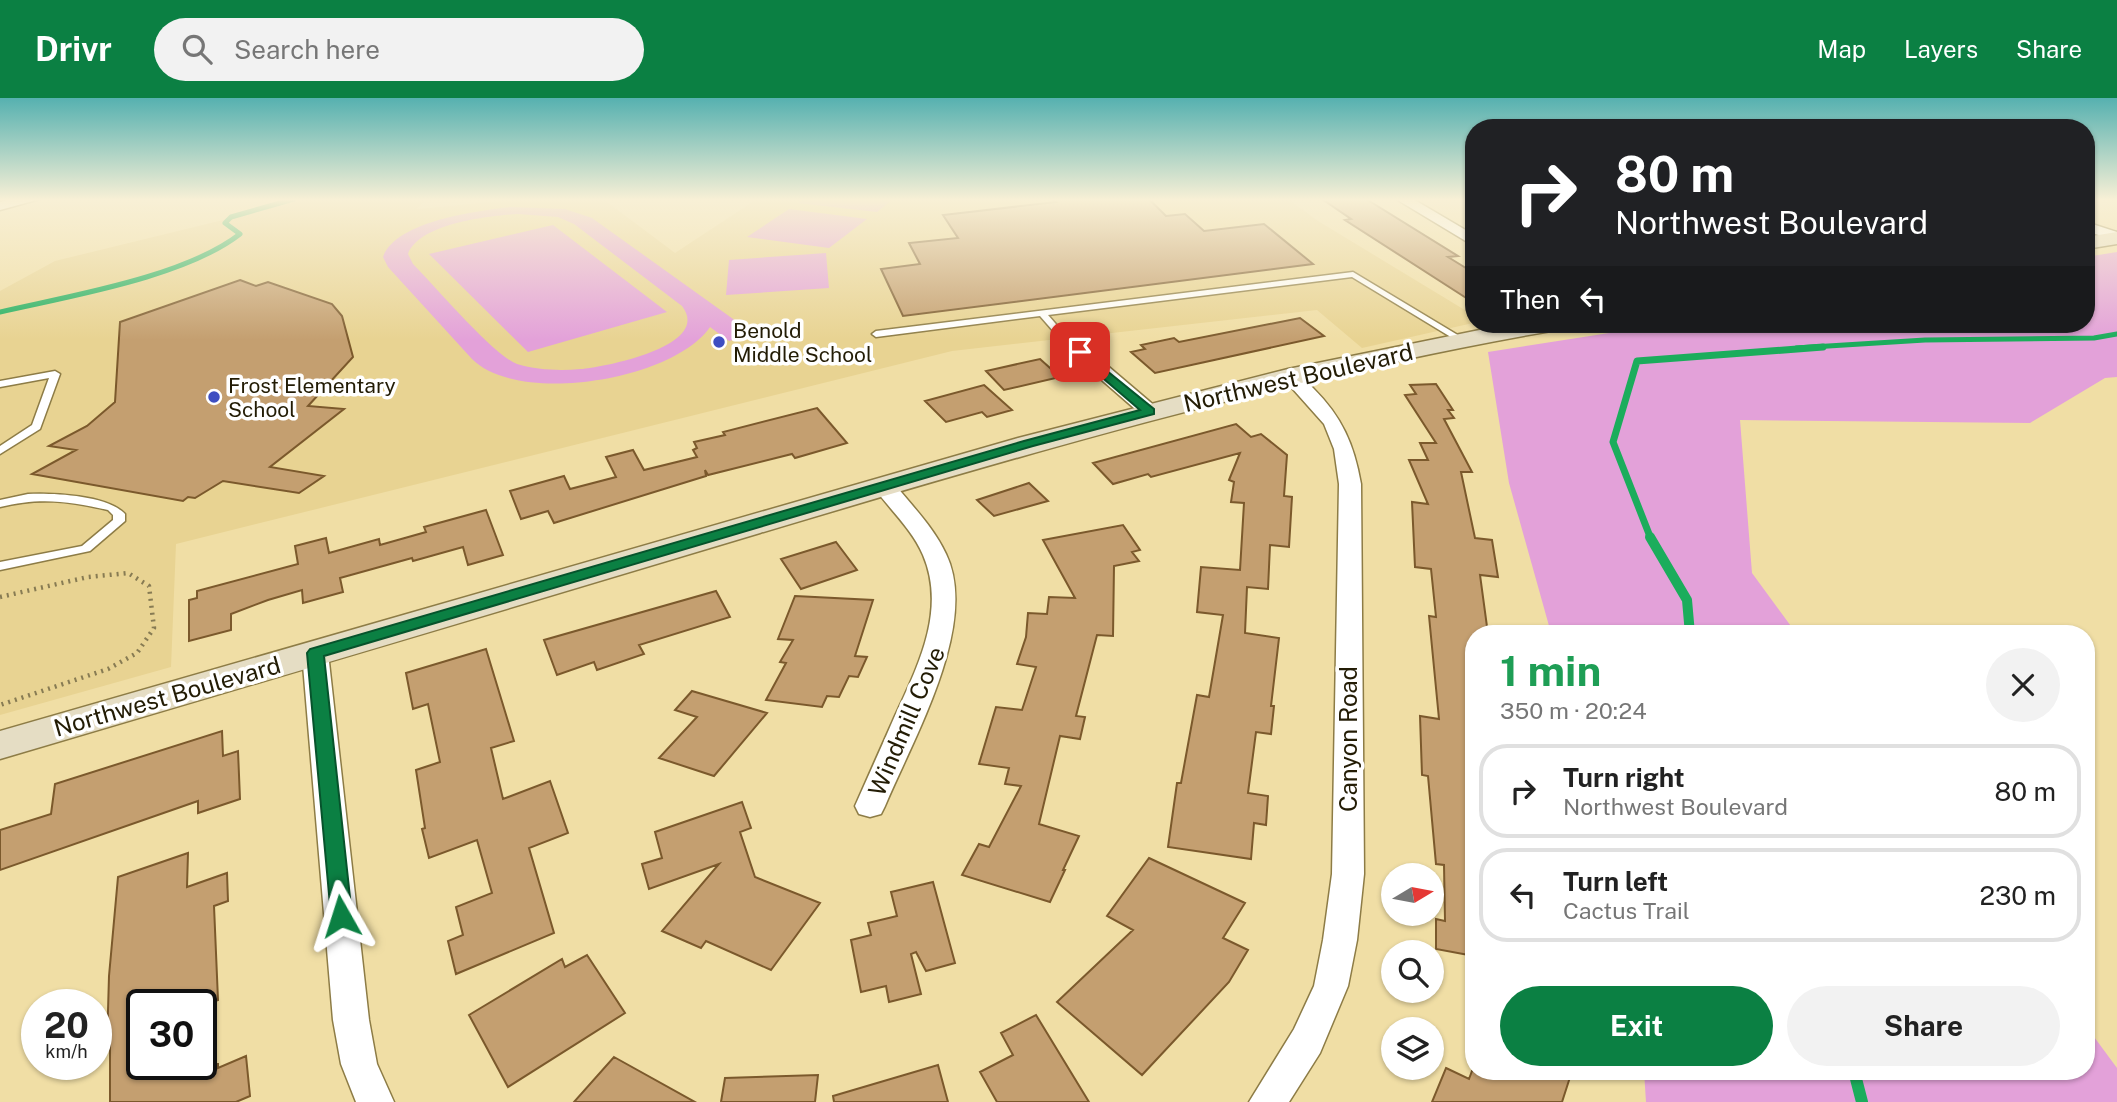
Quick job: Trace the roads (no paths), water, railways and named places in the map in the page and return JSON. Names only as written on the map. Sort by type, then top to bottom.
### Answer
[{"type":"street","name":"Northwest Boulevard","points":[[0,745],[1149,411],[1501,333]]},
{"type":"street","points":[[1064,338],[1149,411]]},
{"type":"street","name":"Canyon Road","points":[[1268,1102],[1307,1041],[1331,986],[1348,874],[1350,484],[1342,436],[1333,421],[1292,378]]},
{"type":"street","name":"Windmill Cove","points":[[870,806],[932,664],[940,641],[944,616],[944,594],[936,557],[928,542],[884,486]]},
{"type":"street","points":[[316,653],[351,1020],[359,1063],[375,1102]]},
{"type":"lane","points":[[876,334],[1353,274],[1462,340]]},
{"type":"lane","points":[[1042,313],[1064,338]]},
{"type":"lane","points":[[0,384],[55,374],[36,427],[0,451]]},
{"type":"lane","points":[[0,504],[19,498],[44,496],[112,508],[119,514],[119,521],[86,549],[0,566]]},
{"type":"waterway","points":[[0,312],[125,283],[189,262],[222,246]]},
{"type":"waterway","points":[[1796,348],[1925,340],[2094,338],[2117,334]]},
{"type":"waterway","points":[[1651,538],[1613,442],[1637,361],[1823,347]]},
{"type":"waterway","points":[[1651,538],[1687,600],[1689,625]]},
{"type":"waterway","points":[[1856,1080],[1862,1102]]},
{"type":"place","name":"Benold Middle School","points":[[719,342]]},
{"type":"place","name":"Frost Elementary School","points":[[214,397]]}]
